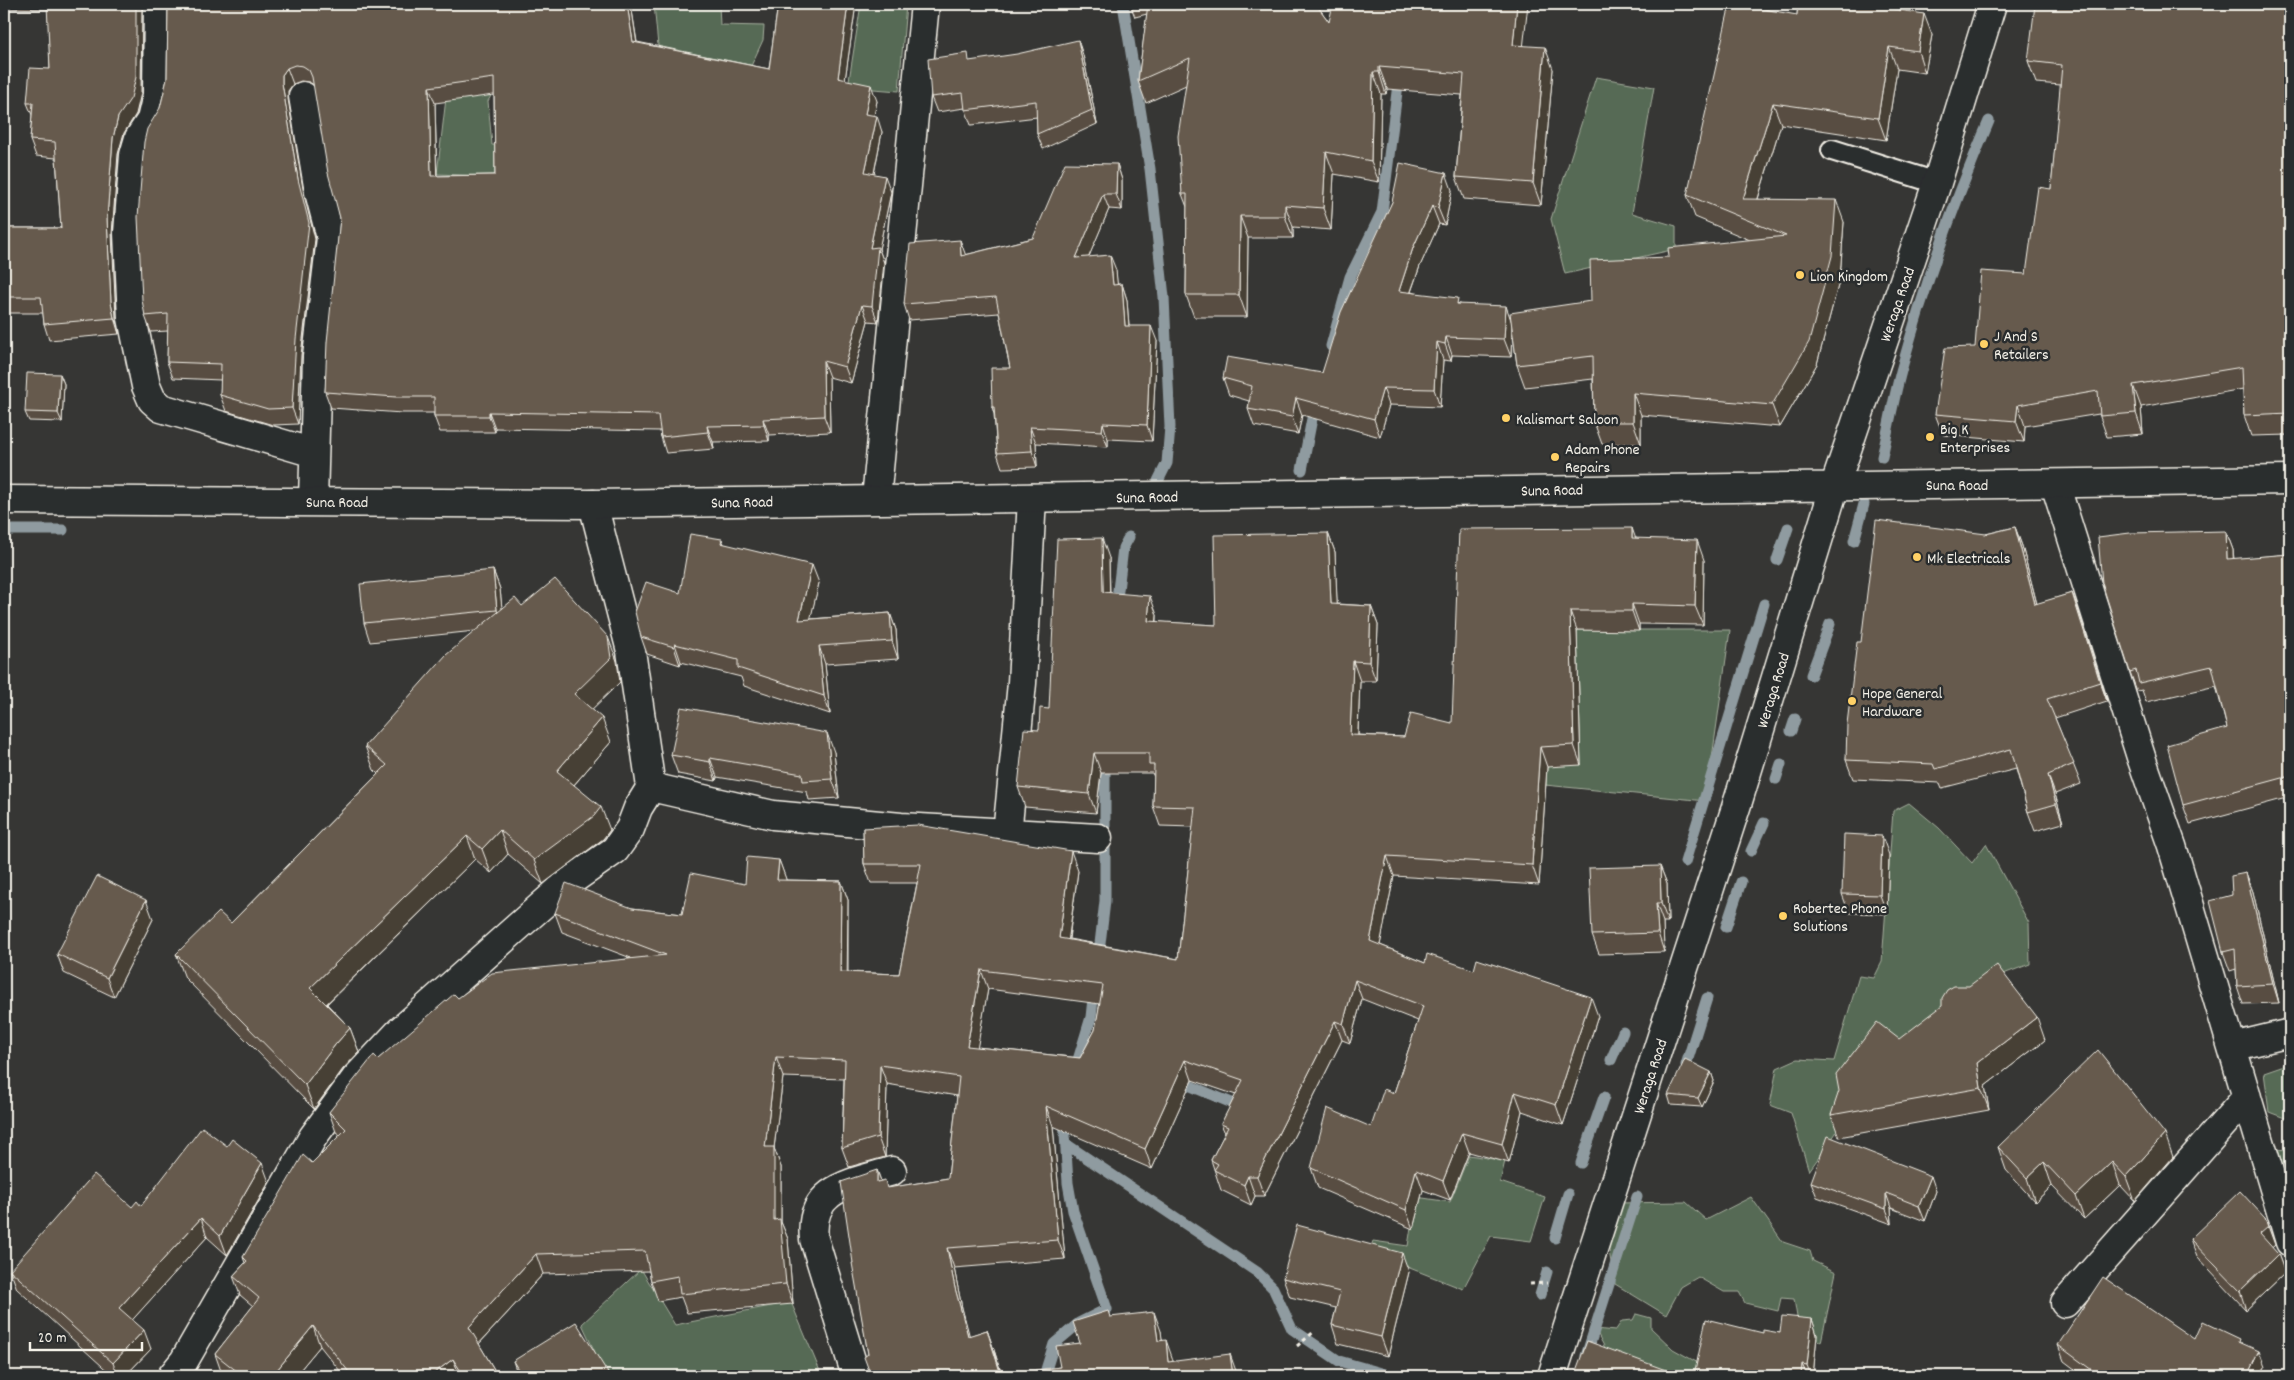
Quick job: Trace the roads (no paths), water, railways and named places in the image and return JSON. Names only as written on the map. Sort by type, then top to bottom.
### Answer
[{"type":"street","points":[[158,4],[157,95],[151,120],[139,138],[134,155],[128,233],[132,318],[146,386],[152,400],[161,408],[314,454]]},
{"type":"street","points":[[876,499],[925,4]]},
{"type":"street","name":"Weraga Road","points":[[1552,1376],[1739,798],[1835,485],[1937,183],[1992,4]]},
{"type":"street","points":[[303,96],[319,192],[331,238],[317,357],[313,501]]},
{"type":"street","name":"Suna Road","points":[[4,500],[593,504],[2290,480]]},
{"type":"street","points":[[2055,484],[2142,760],[2172,846],[2290,1242]]},
{"type":"street","points":[[1007,834],[1022,683],[1032,498]]},
{"type":"street","points":[[184,1371],[313,1136],[356,1078],[400,1031],[513,930],[565,885],[615,850],[630,829],[638,808],[651,787],[631,651],[593,504]]},
{"type":"street","points":[[651,787],[773,815],[1007,834],[1098,838]]},
{"type":"street","points":[[2232,1047],[2290,1033]]},
{"type":"street","points":[[2065,1303],[2247,1097]]},
{"type":"street","points":[[856,1376],[814,1239],[812,1224],[816,1212],[826,1195],[892,1171]]},
{"type":"lane","points":[[1832,150],[1937,183]]},
{"type":"waterway","points":[[1123,4],[1150,169],[1164,297],[1170,427],[1167,463],[1158,481]]},
{"type":"waterway","points":[[1331,346],[1350,277],[1382,212],[1399,76]]},
{"type":"waterway","points":[[1882,457],[1894,399],[1921,302],[1964,181],[1989,121]]},
{"type":"waterway","points":[[1302,470],[1315,403]]},
{"type":"waterway","points":[[1854,541],[1864,504]]},
{"type":"waterway","points":[[1777,560],[1788,528]]},
{"type":"waterway","points":[[5,530],[63,530]]},
{"type":"waterway","points":[[1116,607],[1123,548],[1129,537]]},
{"type":"waterway","points":[[1685,862],[1764,604]]},
{"type":"waterway","points":[[1811,675],[1830,624]]},
{"type":"waterway","points":[[1791,731],[1795,719]]},
{"type":"waterway","points":[[1098,961],[1105,901],[1105,760]]},
{"type":"waterway","points":[[1776,779],[1781,764]]},
{"type":"waterway","points":[[1751,851],[1764,823]]},
{"type":"waterway","points":[[1726,927],[1741,882]]},
{"type":"waterway","points":[[1074,1073],[1091,1017],[1094,989]]},
{"type":"waterway","points":[[1686,1065],[1707,998]]},
{"type":"waterway","points":[[1611,1060],[1623,1032]]},
{"type":"waterway","points":[[1176,1080],[1244,1108]]},
{"type":"waterway","points":[[1581,1163],[1604,1097]]},
{"type":"waterway","points":[[1044,1376],[1054,1344],[1079,1323],[1107,1309],[1073,1211],[1068,1183],[1064,1118]]},
{"type":"waterway","points":[[1066,1144],[1257,1272],[1273,1288],[1292,1329],[1339,1361],[1392,1376]]},
{"type":"waterway","points":[[1555,1238],[1568,1194]]},
{"type":"waterway","points":[[1586,1356],[1637,1197]]},
{"type":"waterway","points":[[1540,1295],[1547,1272]]},
{"type":"place","name":"Lion Kingdom","points":[[1800,275]]},
{"type":"place","name":"J And S Retailers","points":[[1984,344]]},
{"type":"place","name":"Kalismart Saloon","points":[[1506,418]]},
{"type":"place","name":"Big K Enterprises","points":[[1930,437]]},
{"type":"place","name":"Adam Phone Repairs","points":[[1555,457]]},
{"type":"place","name":"Mk Electricals","points":[[1917,557]]},
{"type":"place","name":"Hope General Hardware","points":[[1852,701]]},
{"type":"place","name":"Robertec Phone Solutions","points":[[1783,916]]}]
